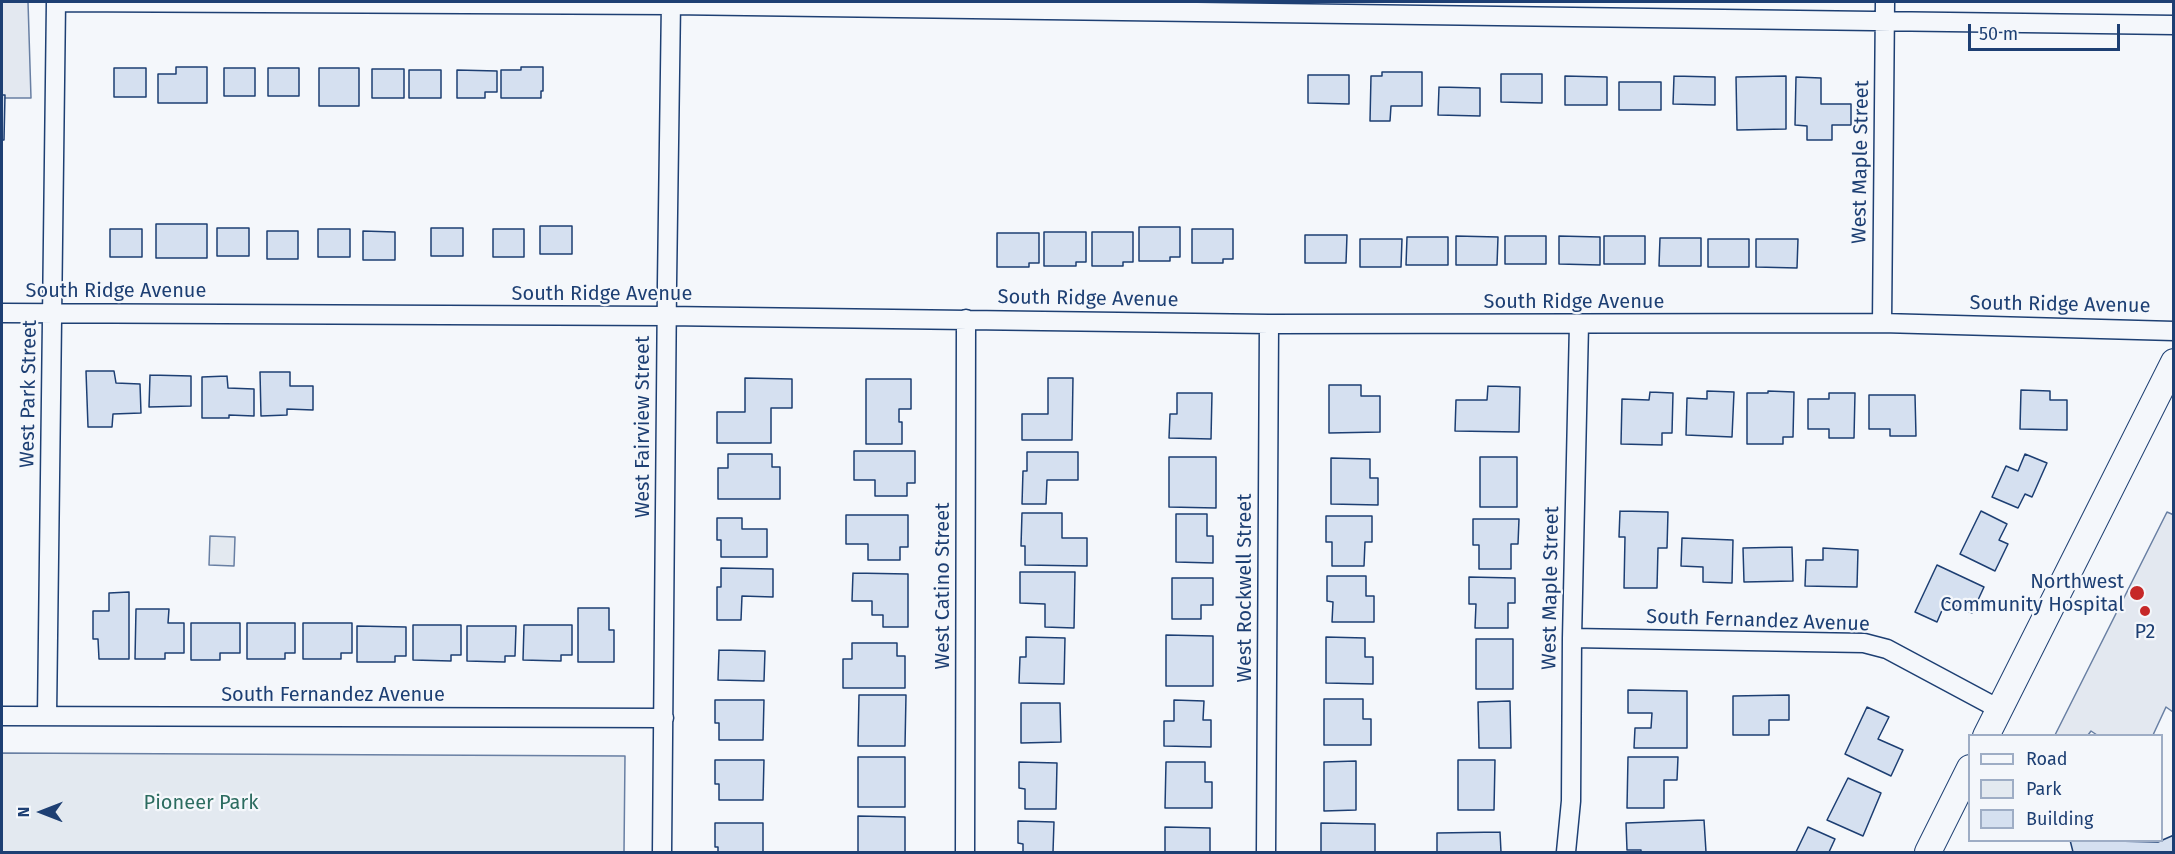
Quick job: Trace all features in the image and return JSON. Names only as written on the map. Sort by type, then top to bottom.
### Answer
[{"type":"main road","points":[[1986,734],[2174,363]]},
{"type":"main road","points":[[1928,852],[1968,772]]},
{"type":"street","points":[[56,2],[671,3],[2174,26]]},
{"type":"street","name":"West Park Street","points":[[47,716],[56,2]]},
{"type":"street","name":"West Maple Street","points":[[1882,323],[1885,2]]},
{"type":"street","name":"West Fairview Street","points":[[662,852],[671,3]]},
{"type":"street","name":"South Ridge Avenue","points":[[2,313],[666,316],[1269,324],[1882,323],[2174,331]]},
{"type":"street","name":"West Catino Street","points":[[965,852],[966,319]]},
{"type":"street","name":"West Rockwell Street","points":[[1266,852],[1269,324]]},
{"type":"street","name":"West Maple Street","points":[[1566,852],[1571,801],[1579,324]]},
{"type":"street","name":"South Fernandez Avenue","points":[[1572,638],[1864,643],[1887,649],[1999,709]]},
{"type":"street","name":"South Fernandez Avenue","points":[[2,716],[664,718]]},
{"type":"green space","points":[[210,536],[235,537],[234,566],[209,565]]},
{"type":"green space","name":"Pioneer Park","points":[[2,753],[625,756],[624,852],[2,852]]},
{"type":"shaded area","points":[[2,2],[28,2],[31,98],[2,98]]},
{"type":"shaded area","name":"P2","points":[[2167,512],[2174,515],[2173,712],[2166,707],[2153,734],[2096,734],[2091,731],[2089,734],[2056,734]]},
{"type":"building","points":[[176,67],[207,67],[207,103],[158,103],[158,74],[176,74]]},
{"type":"building","points":[[521,67],[543,67],[541,98],[501,98],[501,70],[521,70]]},
{"type":"building","points":[[114,68],[146,68],[146,97],[114,97]]},
{"type":"building","points":[[224,68],[255,68],[255,96],[224,96]]},
{"type":"building","points":[[268,68],[299,68],[299,96],[268,96]]},
{"type":"building","points":[[319,68],[359,68],[359,106],[319,106]]},
{"type":"building","points":[[372,69],[404,69],[404,98],[372,98]]},
{"type":"building","points":[[409,70],[441,70],[441,98],[409,98]]},
{"type":"building","points":[[457,70],[497,71],[497,92],[485,92],[485,98],[457,98]]},
{"type":"building","points":[[1382,72],[1422,72],[1422,106],[1391,106],[1390,121],[1370,121],[1371,76],[1382,76]]},
{"type":"building","points":[[1501,74],[1542,74],[1542,103],[1501,102]]},
{"type":"building","points":[[1308,75],[1349,75],[1349,104],[1308,103]]},
{"type":"building","points":[[1565,76],[1607,77],[1607,105],[1565,105]]},
{"type":"building","points":[[1674,76],[1715,77],[1715,105],[1673,104]]},
{"type":"building","points":[[1786,76],[1786,129],[1737,130],[1736,77]]},
{"type":"building","points":[[1796,77],[1821,78],[1821,104],[1851,104],[1851,125],[1832,125],[1832,140],[1807,140],[1807,126],[1795,125]]},
{"type":"building","points":[[1619,82],[1661,82],[1661,110],[1619,110]]},
{"type":"building","points":[[1439,87],[1480,88],[1480,116],[1438,115]]},
{"type":"building","points":[[2,95],[5,95],[4,140],[2,140]]},
{"type":"building","points":[[156,224],[207,224],[207,258],[156,258]]},
{"type":"building","points":[[540,226],[572,226],[572,254],[540,254]]},
{"type":"building","points":[[1139,227],[1180,227],[1180,257],[1170,257],[1170,261],[1139,261]]},
{"type":"building","points":[[217,228],[249,228],[249,256],[217,256]]},
{"type":"building","points":[[431,228],[463,228],[463,256],[431,256]]},
{"type":"building","points":[[110,229],[142,229],[142,257],[110,257]]},
{"type":"building","points":[[318,229],[350,229],[350,257],[318,257]]},
{"type":"building","points":[[493,229],[524,229],[524,257],[493,257]]},
{"type":"building","points":[[1192,229],[1233,229],[1233,259],[1223,259],[1223,263],[1192,263]]},
{"type":"building","points":[[267,231],[298,231],[298,259],[267,259]]},
{"type":"building","points":[[363,231],[395,232],[395,260],[363,260]]},
{"type":"building","points":[[1044,232],[1086,232],[1086,262],[1076,262],[1076,266],[1044,266]]},
{"type":"building","points":[[1092,232],[1133,232],[1133,262],[1123,262],[1123,266],[1092,266]]},
{"type":"building","points":[[997,233],[1039,233],[1039,263],[1029,263],[1029,267],[997,267]]},
{"type":"building","points":[[1305,235],[1347,235],[1346,263],[1305,263]]},
{"type":"building","points":[[1456,236],[1498,237],[1497,265],[1456,265]]},
{"type":"building","points":[[1505,236],[1546,236],[1546,264],[1505,264]]},
{"type":"building","points":[[1559,236],[1600,237],[1600,265],[1559,264]]},
{"type":"building","points":[[1604,236],[1645,236],[1645,264],[1604,264]]},
{"type":"building","points":[[1407,237],[1448,237],[1448,265],[1406,265]]},
{"type":"building","points":[[1660,238],[1701,238],[1701,266],[1659,266]]},
{"type":"building","points":[[1360,239],[1402,239],[1401,267],[1360,267]]},
{"type":"building","points":[[1708,239],[1749,239],[1749,267],[1708,267]]},
{"type":"building","points":[[1756,239],[1798,239],[1797,268],[1756,267]]},
{"type":"building","points":[[86,371],[114,371],[116,383],[140,384],[141,413],[113,414],[112,427],[88,427]]},
{"type":"building","points":[[260,372],[290,372],[290,386],[313,386],[313,410],[287,409],[287,415],[261,416]]},
{"type":"building","points":[[150,375],[191,376],[191,406],[149,407]]},
{"type":"building","points":[[227,376],[228,388],[254,389],[254,416],[229,415],[229,418],[202,418],[202,377]]},
{"type":"building","points":[[745,378],[792,379],[792,408],[771,408],[771,443],[717,443],[717,412],[745,412]]},
{"type":"building","points":[[1048,378],[1073,378],[1072,440],[1022,440],[1022,414],[1048,414]]},
{"type":"building","points":[[866,379],[911,379],[911,409],[899,409],[899,422],[902,422],[902,444],[866,444]]},
{"type":"building","points":[[1329,385],[1361,385],[1361,396],[1380,396],[1380,432],[1329,433]]},
{"type":"building","points":[[1488,386],[1520,387],[1519,432],[1455,431],[1456,400],[1487,400]]},
{"type":"building","points":[[2021,390],[2050,391],[2050,400],[2067,400],[2067,430],[2020,429]]},
{"type":"building","points":[[1707,391],[1734,392],[1732,437],[1686,435],[1687,398],[1707,399]]},
{"type":"building","points":[[1768,391],[1794,392],[1793,437],[1783,437],[1783,444],[1747,444],[1747,393],[1768,393]]},
{"type":"building","points":[[1650,392],[1673,393],[1672,433],[1662,433],[1662,445],[1621,444],[1622,399],[1649,400]]},
{"type":"building","points":[[1177,393],[1212,393],[1211,439],[1169,438],[1170,414],[1177,414]]},
{"type":"building","points":[[1829,393],[1855,393],[1854,438],[1829,438],[1829,429],[1808,429],[1808,399],[1829,399]]},
{"type":"building","points":[[1869,395],[1915,395],[1916,436],[1890,436],[1890,429],[1869,429]]},
{"type":"building","points":[[854,451],[915,451],[915,483],[907,483],[907,496],[875,496],[875,480],[854,480]]},
{"type":"building","points":[[1027,452],[1078,452],[1078,480],[1047,480],[1046,504],[1022,504],[1023,471],[1027,471]]},
{"type":"building","points":[[728,454],[772,454],[772,467],[780,467],[780,499],[718,499],[718,468],[728,468]]},
{"type":"building","points":[[2025,454],[2047,463],[2032,497],[2025,494],[2018,508],[1992,497],[2006,466],[2018,471]]},
{"type":"building","points":[[1169,457],[1216,457],[1216,508],[1169,507]]},
{"type":"building","points":[[1480,457],[1517,457],[1517,507],[1480,507]]},
{"type":"building","points":[[1331,458],[1370,459],[1370,478],[1378,478],[1378,505],[1331,504]]},
{"type":"building","points":[[1620,511],[1668,512],[1667,548],[1658,548],[1657,588],[1624,588],[1625,537],[1619,537]]},
{"type":"building","points":[[1981,511],[2007,524],[1999,540],[2008,544],[1995,571],[1960,554]]},
{"type":"building","points":[[1022,513],[1062,513],[1062,538],[1087,538],[1087,566],[1025,565],[1025,546],[1021,546]]},
{"type":"building","points":[[1176,514],[1207,514],[1207,536],[1213,536],[1213,563],[1176,562]]},
{"type":"building","points":[[846,515],[908,515],[908,547],[900,547],[900,560],[868,560],[868,544],[846,544]]},
{"type":"building","points":[[1326,516],[1372,516],[1372,542],[1365,542],[1364,566],[1332,566],[1332,542],[1326,542]]},
{"type":"building","points":[[717,518],[742,518],[742,529],[767,529],[767,557],[721,557],[721,540],[717,540]]},
{"type":"building","points":[[1473,519],[1519,519],[1518,544],[1511,544],[1511,569],[1479,569],[1479,545],[1473,545]]},
{"type":"building","points":[[1682,538],[1733,540],[1732,583],[1703,582],[1703,567],[1681,566]]},
{"type":"building","points":[[1792,547],[1793,581],[1744,582],[1743,548]]},
{"type":"building","points":[[1823,548],[1858,550],[1857,587],[1805,586],[1806,560],[1823,560]]},
{"type":"building","points":[[1937,565],[1984,587],[1972,613],[1946,601],[1937,622],[1915,612]]},
{"type":"building","points":[[721,568],[773,569],[773,597],[742,596],[741,620],[717,620],[717,587],[721,587]]},
{"type":"building","points":[[1020,572],[1075,572],[1074,628],[1045,627],[1045,604],[1020,603]]},
{"type":"building","points":[[853,573],[908,574],[908,627],[883,627],[883,615],[872,615],[872,601],[852,601]]},
{"type":"building","points":[[1327,576],[1366,576],[1366,596],[1374,596],[1374,622],[1332,622],[1333,602],[1327,601]]},
{"type":"building","points":[[1469,577],[1515,578],[1515,603],[1508,603],[1508,628],[1475,628],[1476,604],[1469,604]]},
{"type":"building","points":[[1172,578],[1213,578],[1213,605],[1201,605],[1201,619],[1172,619]]},
{"type":"building","points":[[129,592],[129,659],[99,659],[98,639],[93,639],[93,611],[109,611],[109,593]]},
{"type":"building","points":[[578,608],[609,608],[609,630],[614,630],[614,662],[578,662]]},
{"type":"building","points":[[136,609],[169,609],[168,623],[184,623],[184,653],[165,653],[165,659],[135,659]]},
{"type":"building","points":[[191,623],[240,623],[240,653],[220,653],[220,660],[191,660]]},
{"type":"building","points":[[247,623],[295,623],[295,653],[285,653],[285,659],[247,659]]},
{"type":"building","points":[[303,623],[352,623],[352,653],[341,653],[341,659],[303,659]]},
{"type":"building","points":[[413,625],[461,625],[461,655],[451,655],[451,661],[413,660]]},
{"type":"building","points":[[524,625],[572,625],[572,655],[561,655],[561,661],[523,660]]},
{"type":"building","points":[[357,626],[406,627],[406,656],[395,656],[395,662],[357,662]]},
{"type":"building","points":[[467,626],[516,626],[515,656],[505,656],[505,662],[467,661]]},
{"type":"building","points":[[1166,635],[1213,636],[1213,686],[1166,686]]},
{"type":"building","points":[[1026,637],[1065,638],[1064,684],[1019,683],[1020,657],[1026,657]]},
{"type":"building","points":[[1326,637],[1365,638],[1365,657],[1373,657],[1373,684],[1326,683]]},
{"type":"building","points":[[1476,639],[1513,639],[1513,689],[1476,689]]},
{"type":"building","points":[[852,643],[897,643],[897,656],[905,656],[905,688],[843,688],[843,659],[852,659]]},
{"type":"building","points":[[719,650],[765,651],[764,681],[718,680]]},
{"type":"building","points":[[1628,690],[1687,691],[1687,748],[1634,748],[1635,728],[1651,728],[1652,713],[1628,713]]},
{"type":"building","points":[[859,695],[906,695],[905,746],[858,746]]},
{"type":"building","points":[[1789,695],[1789,720],[1769,720],[1769,735],[1733,735],[1733,696]]},
{"type":"building","points":[[1324,699],[1363,699],[1363,719],[1371,719],[1371,745],[1324,745]]},
{"type":"building","points":[[715,700],[764,700],[763,740],[719,740],[719,723],[715,723]]},
{"type":"building","points":[[1174,700],[1204,701],[1203,720],[1211,720],[1211,747],[1164,746],[1164,721],[1174,721]]},
{"type":"building","points":[[1510,701],[1511,748],[1479,748],[1478,702]]},
{"type":"building","points":[[1021,703],[1060,703],[1061,742],[1021,743]]},
{"type":"building","points":[[1867,707],[1889,717],[1878,739],[1903,750],[1891,776],[1845,754]]},
{"type":"building","points":[[858,757],[905,757],[905,807],[858,807]]},
{"type":"building","points":[[1628,757],[1678,757],[1677,780],[1664,780],[1664,808],[1627,808]]},
{"type":"building","points":[[715,760],[764,760],[763,800],[719,800],[719,784],[715,784]]},
{"type":"building","points":[[1458,760],[1495,760],[1494,810],[1458,810]]},
{"type":"building","points":[[1356,761],[1356,810],[1324,811],[1324,762]]},
{"type":"building","points":[[1019,762],[1057,763],[1056,809],[1025,809],[1025,789],[1019,788]]},
{"type":"building","points":[[1166,762],[1205,762],[1205,782],[1212,782],[1212,808],[1165,808]]},
{"type":"building","points":[[1848,778],[1881,793],[1863,836],[1827,820]]},
{"type":"building","points":[[858,816],[905,817],[905,852],[858,852]]},
{"type":"building","points":[[1704,820],[1706,852],[1627,850],[1626,823]]},
{"type":"building","points":[[1018,821],[1054,822],[1053,852],[1023,852],[1023,844],[1018,843]]},
{"type":"building","points":[[715,823],[763,823],[763,852],[718,852],[718,847],[715,847]]},
{"type":"building","points":[[1321,823],[1375,824],[1375,852],[1321,852]]},
{"type":"building","points":[[1165,827],[1210,828],[1210,852],[1165,852]]},
{"type":"building","points":[[1808,827],[1835,839],[1829,852],[1796,852]]},
{"type":"building","points":[[1500,832],[1501,852],[1437,852],[1437,833]]},
{"type":"building","points":[[2174,835],[2173,852],[2073,852],[2070,842],[2163,842],[2163,840]]},
{"type":"place","name":"Northwest Community Hospital","points":[[2137,593]]},
{"type":"place","name":"P2","points":[[2145,611]]}]
